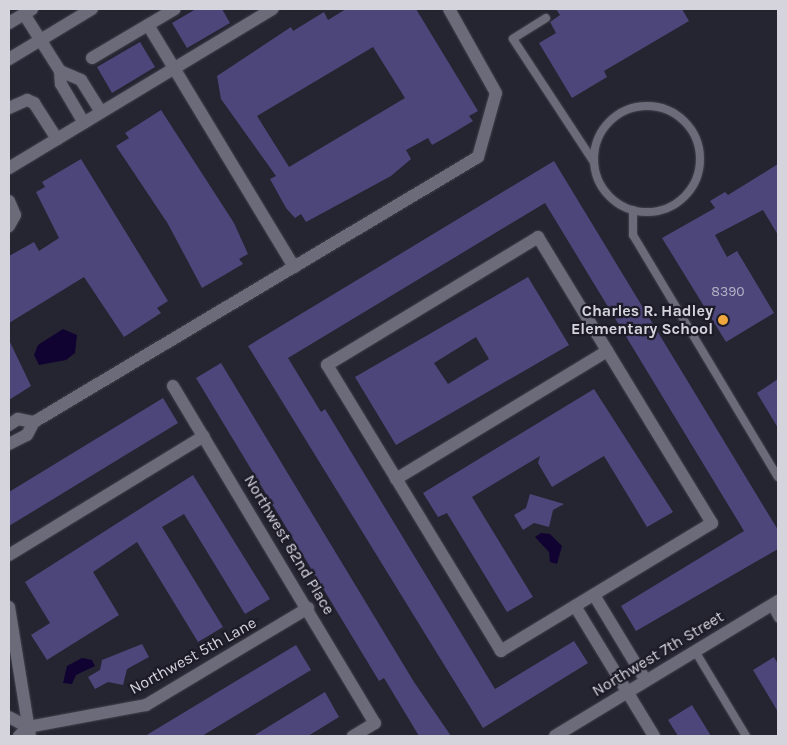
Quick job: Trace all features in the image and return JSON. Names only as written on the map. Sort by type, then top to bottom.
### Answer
[{"type":"street","points":[[9,59],[92,9]]},
{"type":"street","points":[[92,58],[175,9]]},
{"type":"street","points":[[9,168],[273,9]]},
{"type":"street","points":[[9,444],[27,435],[34,422],[478,157],[496,92],[449,9]]},
{"type":"street","points":[[9,23],[26,10],[40,40],[60,71],[61,84],[84,123]]},
{"type":"street","points":[[148,25],[294,267]]},
{"type":"street","points":[[60,71],[81,80],[101,112]]},
{"type":"street","points":[[9,108],[27,100],[34,103],[57,139]]},
{"type":"street","points":[[9,201],[15,215],[9,226]]},
{"type":"street","points":[[538,237],[712,523],[501,651],[396,479],[327,365],[538,237]]},
{"type":"street","points":[[396,479],[607,351]]},
{"type":"street","name":"Northwest 82nd Place","points":[[173,386],[308,608],[375,723],[353,736]]},
{"type":"street","points":[[9,425],[18,419],[34,422]]},
{"type":"street","points":[[9,555],[204,436]]},
{"type":"street","points":[[594,595],[646,681]]},
{"type":"street","name":"Northwest 7th Street","points":[[555,736],[774,603]]},
{"type":"street","points":[[575,606],[654,736]]},
{"type":"street","points":[[9,607],[26,733]]},
{"type":"street","name":"Northwest 5th Lane","points":[[26,733],[146,704],[308,608]]},
{"type":"street","points":[[9,717],[26,733]]},
{"type":"lane","points":[[546,18],[513,39],[593,161],[610,197],[633,210],[659,211],[691,188],[700,157],[689,126],[661,108],[628,109],[599,136],[593,161]]},
{"type":"lane","points":[[633,210],[633,235],[778,478]]},
{"type":"lane","points":[[774,603],[778,618]]},
{"type":"lane","points":[[694,651],[746,736]]},
{"type":"shaded area","points":[[63,329],[77,335],[75,353],[66,360],[39,365],[34,355],[38,345]]},
{"type":"shaded area","points":[[541,533],[550,534],[562,546],[557,564],[550,562],[549,552],[535,537]]},
{"type":"shaded area","points":[[82,658],[92,660],[95,666],[76,675],[72,684],[63,683],[67,666]]},
{"type":"building","points":[[196,9],[222,9],[230,23],[187,48],[172,23]]},
{"type":"building","points":[[346,9],[416,9],[478,111],[469,116],[473,121],[432,145],[428,138],[406,150],[411,159],[391,176],[306,222],[301,214],[295,218],[286,208],[270,179],[276,176],[221,99],[217,76],[291,27],[293,31],[324,12],[328,20]],"holes":[[[373,47],[405,98],[289,167],[257,116]]]},
{"type":"building","points":[[556,9],[682,9],[689,21],[604,71],[607,77],[572,98],[539,43],[556,33],[550,22],[560,15]]},
{"type":"building","points":[[140,42],[155,67],[112,93],[97,67]]},
{"type":"building","points":[[161,110],[234,223],[248,254],[239,259],[243,264],[202,288],[168,224],[116,146],[129,138],[125,133]]},
{"type":"building","points":[[81,159],[168,301],[157,308],[161,313],[124,337],[84,277],[9,323],[9,256],[34,242],[39,251],[59,238],[36,192],[45,187],[42,182]]},
{"type":"building","points":[[554,161],[778,530],[778,549],[636,631],[621,606],[744,531],[545,203],[288,358],[321,412],[325,409],[495,689],[574,641],[588,663],[483,728],[248,346]]},
{"type":"building","points":[[778,164],[778,235],[763,210],[715,235],[727,257],[737,251],[774,313],[726,342],[662,238],[715,208],[710,201],[725,192],[728,195]]},
{"type":"building","points":[[528,277],[569,345],[396,445],[355,377]],"holes":[[[476,337],[489,359],[448,384],[434,363]]]},
{"type":"building","points":[[9,340],[31,386],[9,400]]},
{"type":"building","points":[[221,363],[414,682],[451,736],[419,736],[384,678],[379,681],[196,378]]},
{"type":"building","points":[[778,379],[778,428],[757,393]]},
{"type":"building","points":[[594,389],[673,512],[647,527],[604,456],[552,487],[538,463],[540,456],[472,497],[533,597],[507,612],[447,513],[438,517],[423,493]]},
{"type":"building","points":[[163,398],[178,423],[9,526],[9,492]]},
{"type":"building","points":[[193,475],[270,599],[245,614],[184,514],[162,527],[223,627],[198,642],[137,542],[93,572],[119,615],[47,660],[31,635],[50,623],[25,582]]},
{"type":"building","points":[[530,494],[564,504],[553,510],[549,527],[534,523],[523,530],[514,515],[526,508]]},
{"type":"building","points":[[142,644],[149,657],[127,669],[123,685],[108,682],[95,689],[88,677],[100,670],[102,660]]},
{"type":"building","points":[[296,645],[311,670],[202,736],[145,736]]},
{"type":"building","points":[[774,657],[778,664],[778,712],[753,670]]},
{"type":"building","points":[[325,692],[339,717],[308,736],[253,736]]},
{"type":"building","points":[[692,705],[711,736],[678,736],[668,720]]},
{"type":"place","name":"Charles R. Hadley Elementary School","points":[[723,320]]}]
